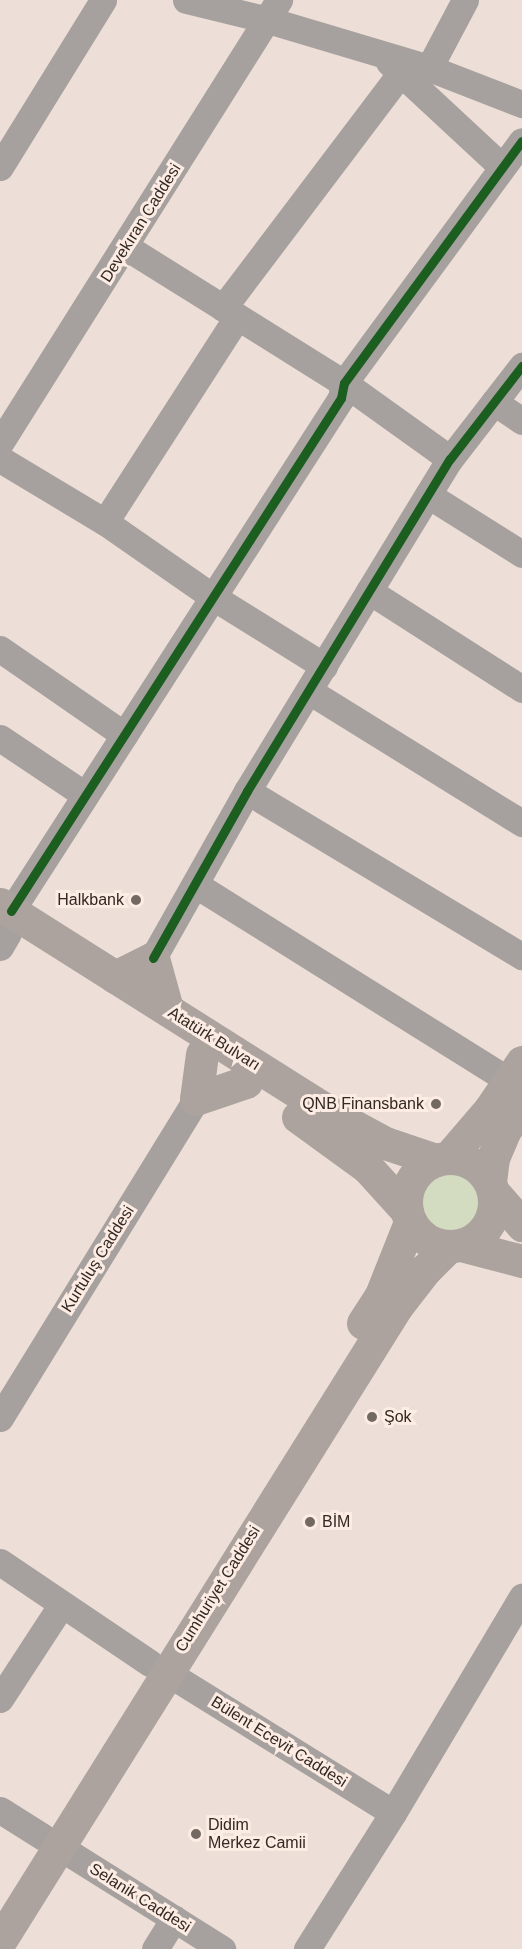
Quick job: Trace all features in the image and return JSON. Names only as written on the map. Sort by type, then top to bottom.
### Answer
[{"type":"main road","name":"Atatürk Bulvarı","points":[[4,925],[115,977],[339,1118],[385,1143],[442,1159]]},
{"type":"main road","name":"Atatürk Bulvarı","points":[[4,925],[246,1082],[346,1150],[381,1181],[409,1217]]},
{"type":"main road","points":[[115,977],[153,958],[167,1009]]},
{"type":"main road","points":[[202,1054],[196,1100],[246,1082]]},
{"type":"main road","points":[[518,1082],[442,1159],[415,1175],[409,1186],[409,1217],[426,1239],[522,1261]]},
{"type":"main road","points":[[455,1246],[480,1234],[488,1225],[492,1215],[493,1158],[505,1130],[518,1082]]},
{"type":"main road","points":[[442,1159],[473,1164],[522,1225]]},
{"type":"main road","name":"Cumhuriyet Caddesi","points":[[0,1941],[51,1842],[381,1295],[409,1217]]},
{"type":"main road","name":"Cumhuriyet Caddesi","points":[[158,1668],[397,1306],[425,1270],[455,1246]]},
{"type":"main road","name":"Cumhuriyet Caddesi","points":[[0,1908],[51,1842]]},
{"type":"street","points":[[0,167],[103,0]]},
{"type":"street","points":[[186,0],[274,10],[392,65],[502,167]]},
{"type":"street","points":[[429,68],[465,0]]},
{"type":"street","name":"Devekıran Caddesi","points":[[0,443],[274,10]]},
{"type":"street","points":[[392,65],[429,68],[522,104]]},
{"type":"street","points":[[105,522],[230,313],[392,65]]},
{"type":"street","points":[[4,925],[341,398],[344,383],[522,141]]},
{"type":"street","points":[[126,247],[344,383],[450,459]]},
{"type":"street","points":[[153,958],[247,791],[450,459],[522,366]]},
{"type":"street","points":[[494,402],[522,421]]},
{"type":"street","points":[[0,459],[105,522],[213,597],[324,666]]},
{"type":"street","points":[[428,495],[522,554]]},
{"type":"street","points":[[369,591],[522,689]]},
{"type":"street","points":[[0,650],[124,735]]},
{"type":"street","points":[[309,691],[522,823]]},
{"type":"street","points":[[0,738],[85,795]]},
{"type":"street","points":[[247,791],[522,956]]},
{"type":"street","points":[[196,885],[518,1082]]},
{"type":"street","name":"Kurtuluş Caddesi","points":[[0,1418],[196,1100]]},
{"type":"street","name":"Bülent Ecevit Caddesi","points":[[0,1562],[158,1668],[393,1813]]},
{"type":"street","points":[[307,1949],[393,1813],[522,1596]]},
{"type":"street","points":[[0,1699],[62,1604]]},
{"type":"street","name":"Selanik Caddesi","points":[[0,1810],[222,1949]]},
{"type":"street","points":[[155,1949],[174,1919]]},
{"type":"green space","points":[[450,1169],[468,1175],[476,1183],[482,1201],[476,1219],[468,1227],[450,1233],[432,1227],[424,1219],[418,1201],[424,1183],[432,1175]]},
{"type":"cycle path","points":[[11,911],[341,398],[344,383],[522,141]]},
{"type":"cycle path","points":[[153,958],[247,791],[450,459],[522,366]]},
{"type":"place","name":"Halkbank","points":[[136,900]]},
{"type":"place","name":"QNB Finansbank","points":[[436,1104]]},
{"type":"place","name":"Şok","points":[[372,1417]]},
{"type":"place","name":"BİM","points":[[310,1522]]},
{"type":"place","name":"Didim Merkez Camii","points":[[196,1834]]}]
